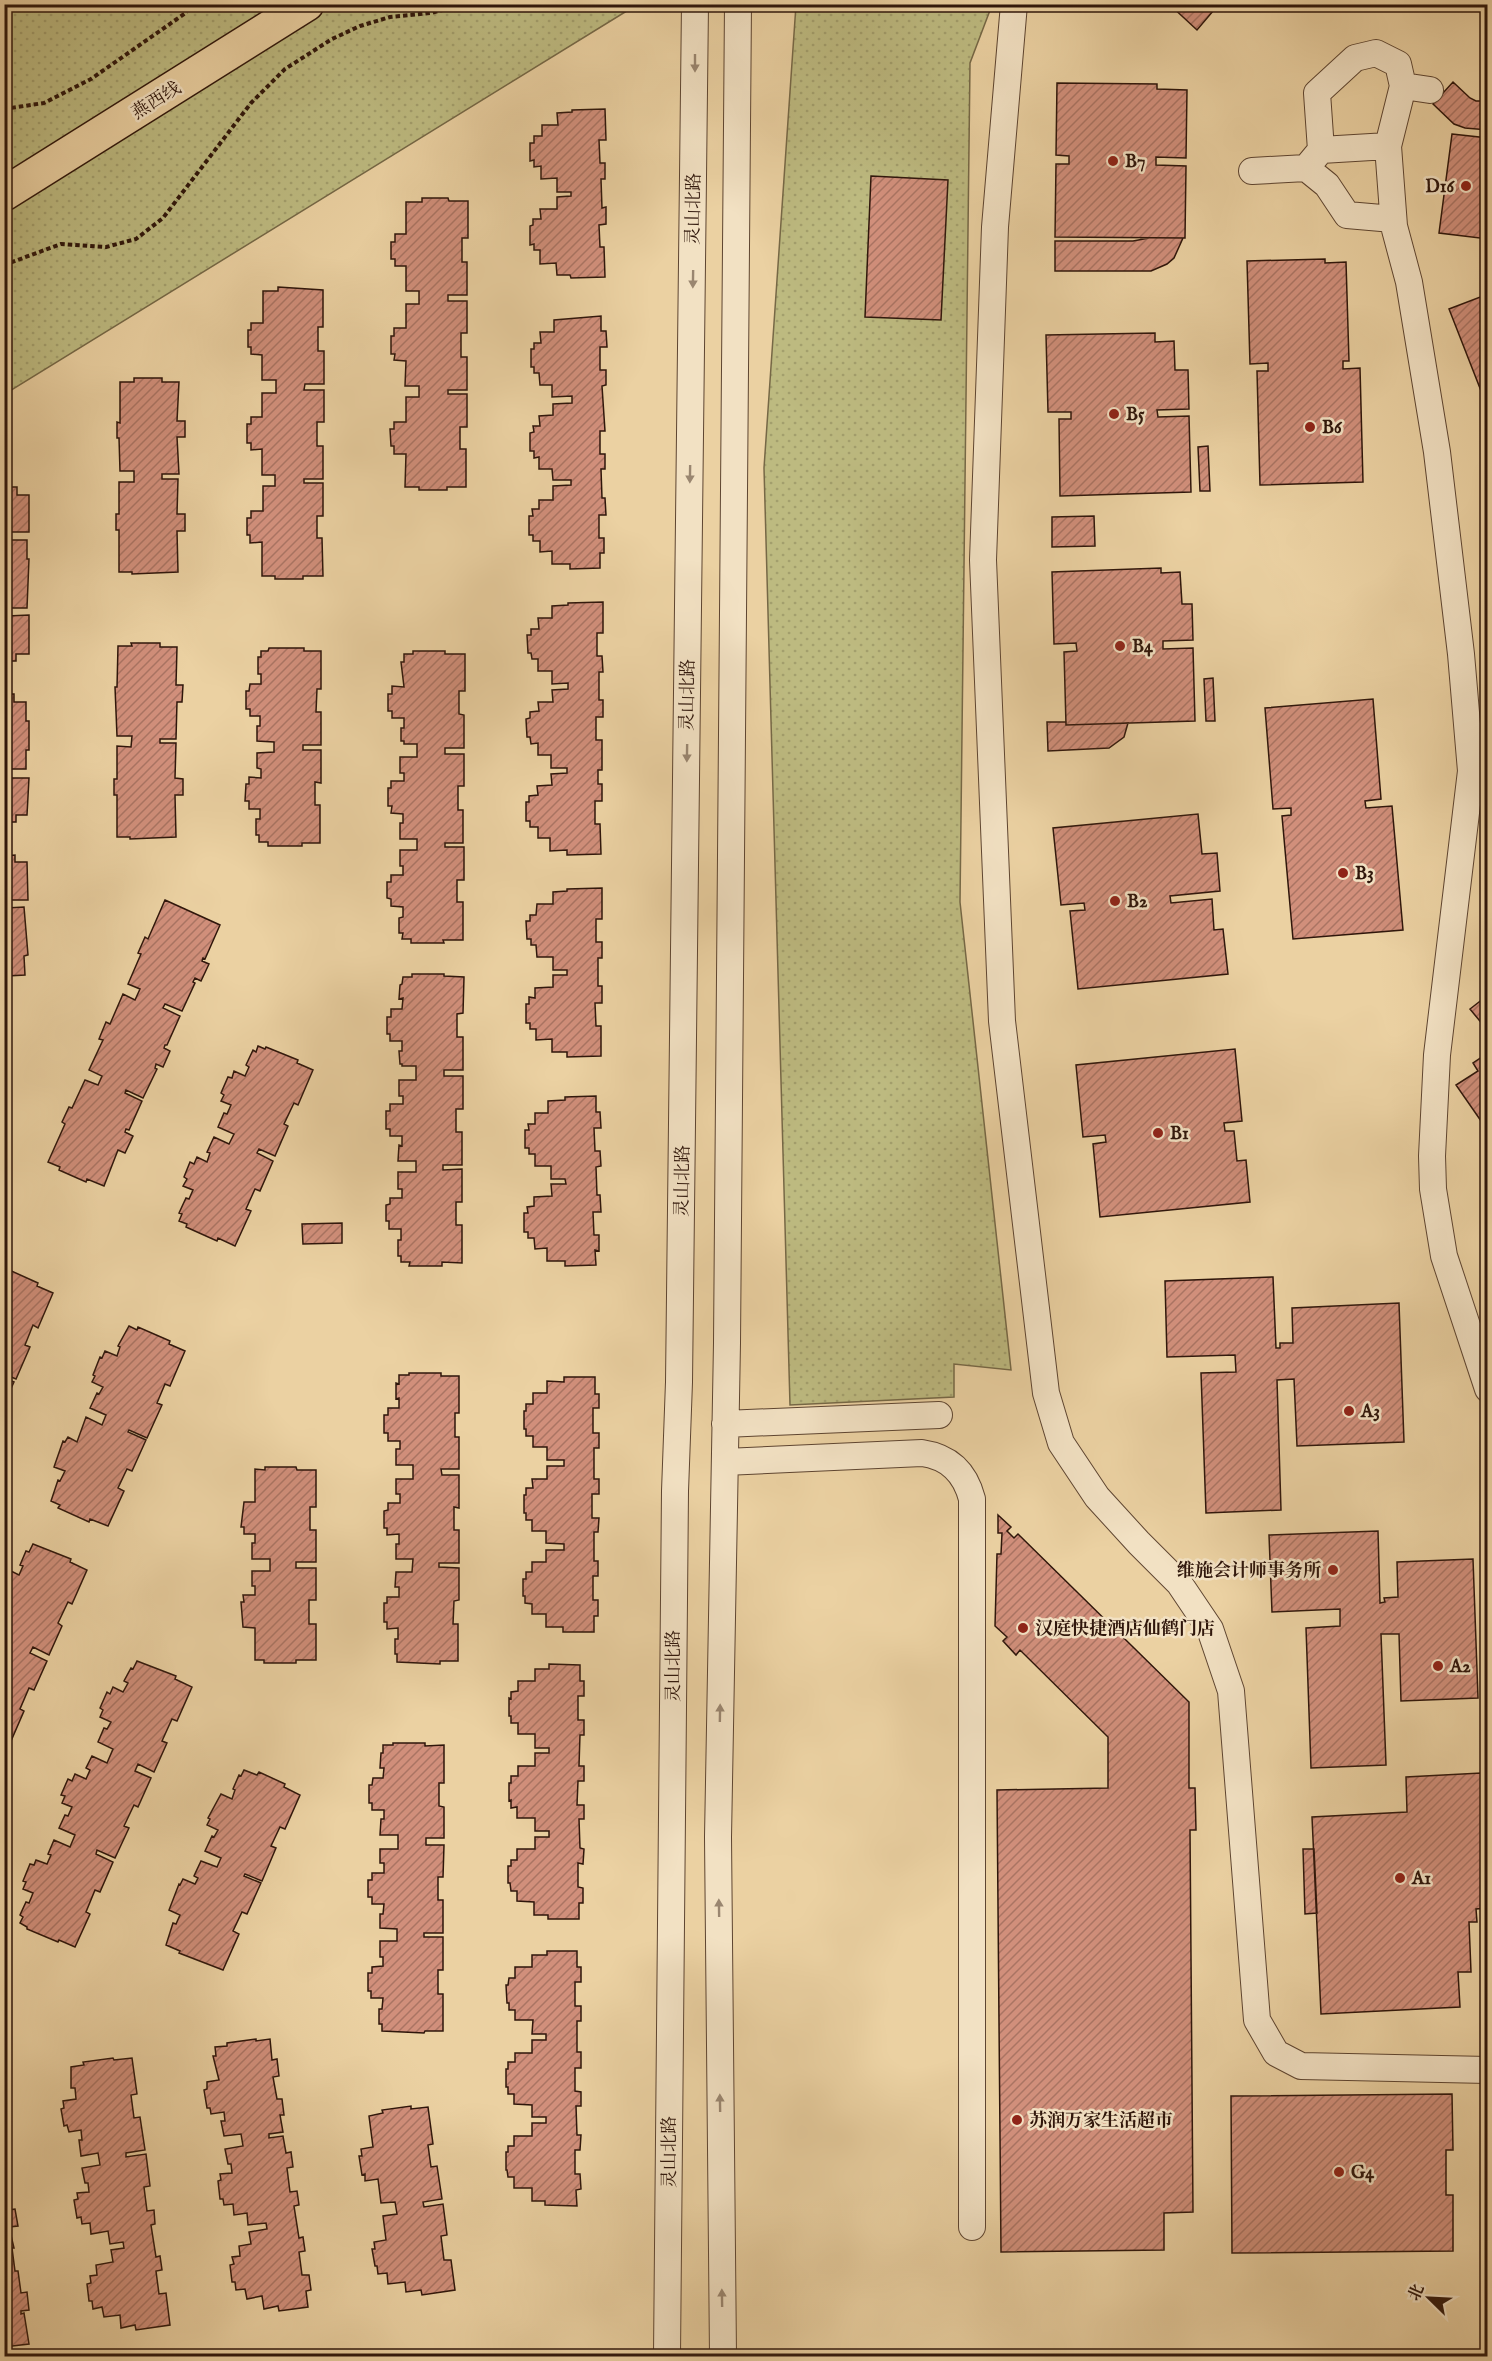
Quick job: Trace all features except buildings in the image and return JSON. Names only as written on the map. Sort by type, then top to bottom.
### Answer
[{"type":"main road","name":"燕西线","points":[[4,194],[307,4]]},
{"type":"street","name":"灵山北路","points":[[667,2356],[674,1503],[679,1382],[695,4]]},
{"type":"street","points":[[723,2356],[718,1837],[725,1462],[738,4]]},
{"type":"street","points":[[1014,4],[995,227],[982,560],[1002,1021],[1046,1393],[1061,1443],[1097,1497],[1179,1583],[1210,1629],[1231,1691],[1257,2020],[1276,2053],[1301,2066],[1488,2070]]},
{"type":"street","points":[[1393,219],[1347,215],[1313,159],[1317,93],[1355,58],[1376,53],[1398,64],[1403,86],[1388,146],[1393,219],[1409,282],[1437,452],[1461,654],[1471,771],[1437,1055],[1432,1156],[1433,1188],[1444,1256],[1488,1389]]},
{"type":"street","points":[[1403,86],[1430,90]]},
{"type":"street","points":[[1252,171],[1388,146]]},
{"type":"street","points":[[725,1424],[939,1415]]},
{"type":"street","points":[[725,1462],[922,1453],[934,1455],[950,1463],[963,1476],[969,1487],[972,1499],[972,2227]]},
{"type":"path","points":[[4,265],[61,244],[106,247],[136,239],[163,218],[250,103],[285,69],[332,39],[360,26],[390,17],[431,13],[450,8],[453,4]]},
{"type":"path","points":[[4,109],[44,102],[91,79],[187,12]]},
{"type":"shaded area","points":[[5,5],[630,5],[630,9],[5,394]]},
{"type":"shaded area","points":[[796,5],[992,5],[970,63],[960,902],[1011,1370],[954,1364],[954,1397],[790,1405],[764,468]]},
{"type":"place","name":"B7","points":[[1113,161]]},
{"type":"place","name":"D16","points":[[1466,186]]},
{"type":"place","name":"B5","points":[[1114,414]]},
{"type":"place","name":"B6","points":[[1310,427]]},
{"type":"place","name":"B4","points":[[1120,646]]},
{"type":"place","name":"B3","points":[[1343,873]]},
{"type":"place","name":"B2","points":[[1115,901]]},
{"type":"place","name":"B1","points":[[1158,1133]]},
{"type":"place","name":"A3","points":[[1349,1411]]},
{"type":"place","name":"维施会计师事务所","points":[[1333,1570]]},
{"type":"place","name":"汉庭快捷酒店仙鹤门店","points":[[1023,1628]]},
{"type":"place","name":"A2","points":[[1438,1666]]},
{"type":"place","name":"A1","points":[[1400,1878]]},
{"type":"place","name":"苏润万家生活超市","points":[[1017,2120]]},
{"type":"place","name":"G4","points":[[1339,2172]]}]
